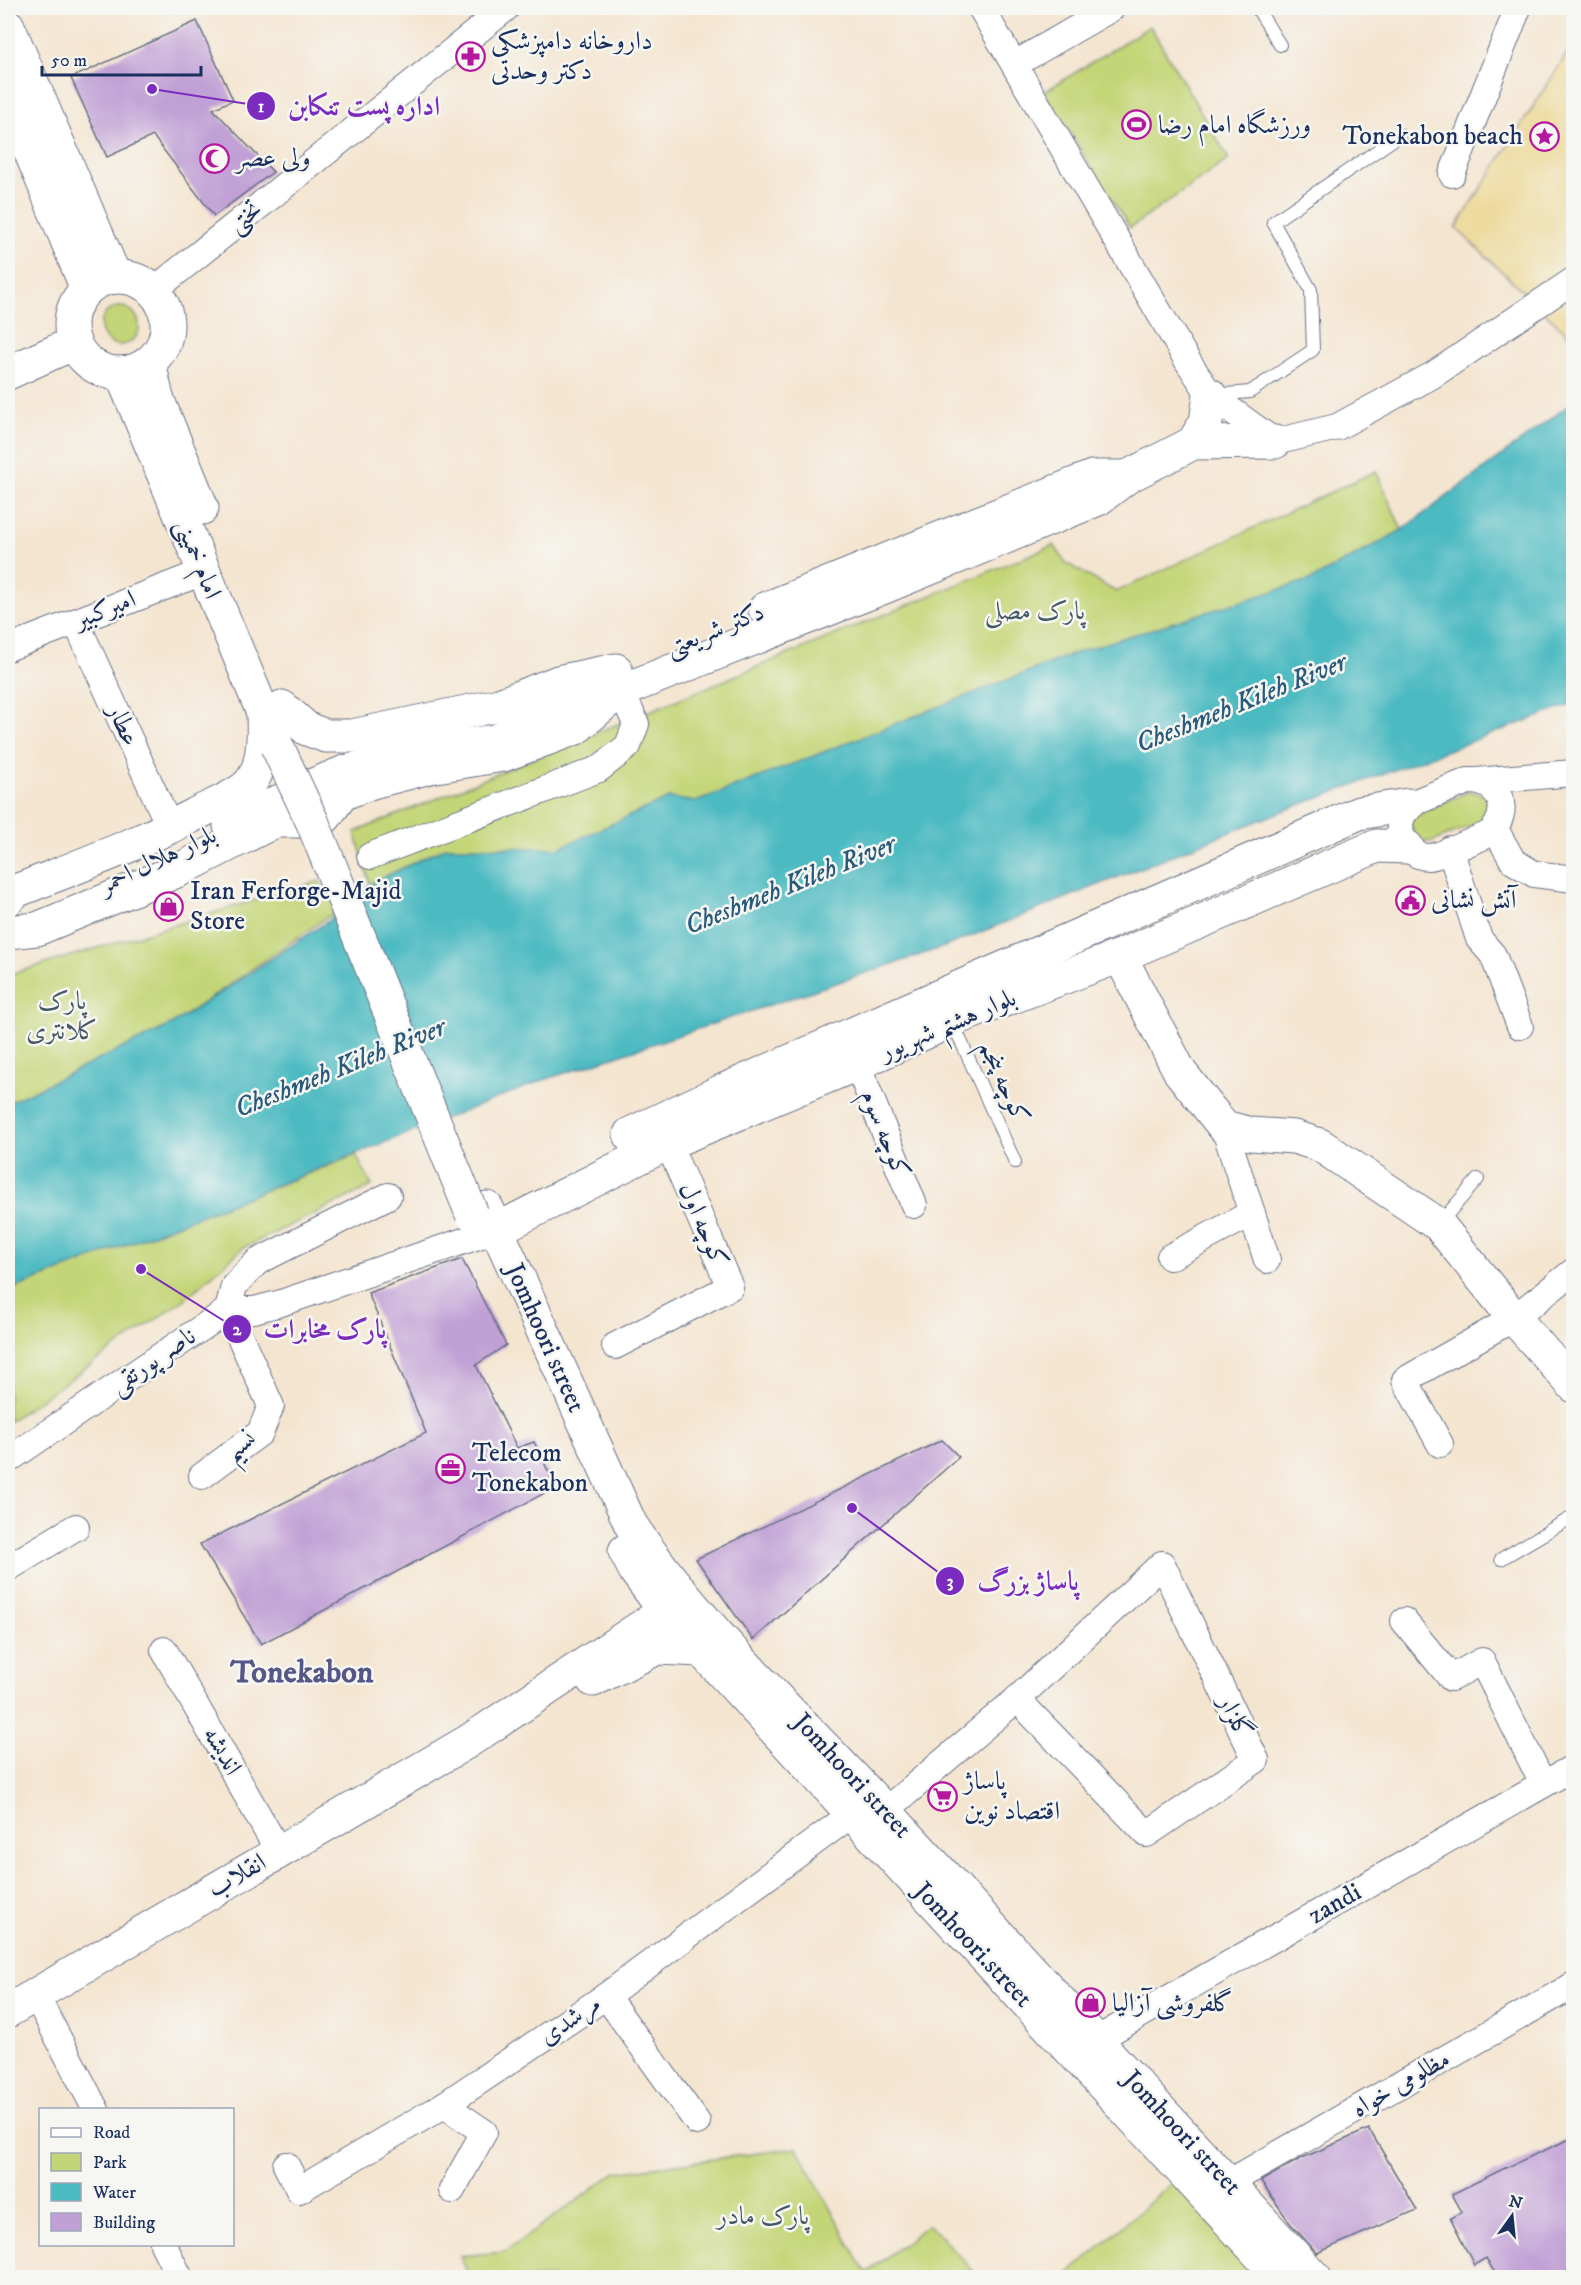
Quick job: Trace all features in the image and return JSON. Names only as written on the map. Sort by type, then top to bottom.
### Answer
[{"type":"main road","points":[[8,26],[101,283]]},
{"type":"main road","points":[[8,98],[101,283]]},
{"type":"main road","points":[[131,279],[146,285],[153,291],[164,309],[167,324],[162,345],[135,368],[107,371],[82,356],[71,329],[72,314],[77,301],[101,283],[131,279]]},
{"type":"main road","points":[[8,373],[75,343]]},
{"type":"main road","name":"امام خمینی","points":[[135,368],[203,572],[272,710]]},
{"type":"main road","name":"امام خمینی","points":[[135,368],[158,398],[284,742],[318,819]]},
{"type":"main road","points":[[1193,443],[1206,422],[1210,395]]},
{"type":"main road","name":"دکتر شریعتی","points":[[303,781],[345,756],[491,724],[618,680],[877,577],[1092,477],[1127,477],[1193,443],[1275,442]]},
{"type":"main road","points":[[8,899],[16,891],[170,828],[228,798],[248,784],[260,762],[272,710],[307,729],[326,736],[352,736],[499,705],[558,682],[618,680]]},
{"type":"main road","points":[[8,932],[37,929],[59,920],[179,870],[275,821],[318,819],[342,794],[372,782],[430,767],[503,755],[576,728],[618,680]]},
{"type":"main road","name":"بلوار هلال احمر","points":[[8,909],[181,839],[231,807],[303,781]]},
{"type":"main road","name":"بلوار هلال احمر","points":[[8,927],[186,849],[303,781]]},
{"type":"main road","name":"بلوار هشتم شهریور","points":[[646,1145],[724,1090],[1359,813],[1408,805]]},
{"type":"main road","name":"Jomhoori street","points":[[318,819],[612,1526],[636,1572],[722,1639],[885,1811],[1315,2277]]},
{"type":"main road","name":"بلوار هشتم شهریور","points":[[485,1222],[646,1145],[857,1064],[952,1020],[1120,956],[1377,846],[1407,847]]},
{"type":"main road","points":[[1120,956],[1179,1072],[1224,1127],[1251,1134],[1294,1137],[1320,1145],[1439,1225],[1514,1318],[1574,1386]]},
{"type":"main road","name":"Jomhoori.street","points":[[675,1604],[702,1650],[1281,2277]]},
{"type":"main road","name":"انقلاب","points":[[8,2011],[467,1742],[675,1604]]},
{"type":"main road","name":"انقلاب","points":[[467,1742],[657,1648],[702,1650]]},
{"type":"street","name":"تختی","points":[[153,291],[506,8]]},
{"type":"street","points":[[981,8],[1187,360],[1210,395],[1275,442],[1337,427],[1433,375],[1574,280]]},
{"type":"street","points":[[1015,64],[1112,8]]},
{"type":"street","points":[[1452,174],[1518,8]]},
{"type":"street","name":"امیرکبیر","points":[[8,648],[203,572]]},
{"type":"street","name":"عطار","points":[[76,622],[170,828]]},
{"type":"street","points":[[370,856],[600,769],[628,746],[636,724],[618,680]]},
{"type":"street","points":[[1476,781],[1489,785],[1501,802],[1502,816],[1490,834],[1430,857],[1415,853],[1407,847],[1400,826],[1408,805],[1468,781],[1574,772]]},
{"type":"street","points":[[1495,829],[1513,861],[1534,874],[1574,879]]},
{"type":"street","points":[[1450,849],[1479,939],[1493,955],[1520,1026]]},
{"type":"street","name":"کوچه سوم","points":[[857,1064],[914,1204]]},
{"type":"street","points":[[1224,1127],[1267,1260]]},
{"type":"street","name":"کوچه اول","points":[[615,1346],[730,1287],[646,1145]]},
{"type":"street","points":[[388,1196],[257,1262],[234,1286],[228,1310],[254,1310],[281,1303],[485,1222]]},
{"type":"street","points":[[1170,1257],[1252,1213]]},
{"type":"street","points":[[1440,1444],[1405,1380],[1514,1318],[1574,1271]]},
{"type":"street","name":"ناصر پورتقی","points":[[8,1460],[228,1310]]},
{"type":"street","name":"نسیم","points":[[202,1476],[260,1433],[271,1406],[228,1310]]},
{"type":"street","points":[[8,1569],[76,1527]]},
{"type":"street","name":"گلزار","points":[[885,1811],[1017,1699],[1162,1564],[1256,1760],[1147,1834],[1017,1699]]},
{"type":"street","points":[[1404,1621],[1451,1678],[1482,1661],[1544,1784]]},
{"type":"street","name":"اندیشه","points":[[164,1650],[279,1852]]},
{"type":"street","name":"zandi","points":[[1096,2040],[1574,1767]]},
{"type":"street","name":"مرشدی","points":[[286,2165],[298,2190],[444,2105],[606,1996],[852,1815]]},
{"type":"street","name":"مظلومی خواه","points":[[1228,2183],[1574,1985]]},
{"type":"street","points":[[35,1994],[95,2108]]},
{"type":"street","points":[[606,1996],[697,2122]]},
{"type":"street","points":[[444,2105],[484,2132],[452,2190]]},
{"type":"street","points":[[165,2246],[180,2277]]},
{"type":"lane","points":[[1257,8],[1280,45]]},
{"type":"lane","points":[[1210,395],[1251,392],[1313,350],[1311,290],[1273,222],[1400,135]]},
{"type":"lane","name":"کوچه پنجم","points":[[952,1020],[1015,1162]]},
{"type":"lane","points":[[1439,1225],[1478,1179]]},
{"type":"lane","points":[[1501,1559],[1574,1516]]},
{"type":"green space","name":"ورزشگاه امام رضا","points":[[1150,26],[1229,159],[1130,228],[1044,92]]},
{"type":"green space","points":[[120,307],[134,312],[139,326],[134,340],[120,345],[106,340],[101,326],[106,312]]},
{"type":"green space","name":"پارک مصلی","points":[[1376,471],[1402,530],[1313,579],[1081,651],[696,802],[669,798],[559,848],[446,847],[370,884],[355,832],[1054,545],[1066,563],[1116,592]]},
{"type":"green space","points":[[1469,791],[1484,795],[1491,807],[1485,820],[1432,842],[1421,841],[1413,835],[1411,821],[1414,817]]},
{"type":"green space","name":"پارک کلانتری","points":[[319,881],[339,909],[171,1025],[8,1103],[8,975]]},
{"type":"green space","points":[[356,1155],[372,1186],[243,1248],[184,1300],[8,1422],[8,1291]]},
{"type":"green space","name":"پارک مادر","points":[[797,2148],[866,2273],[929,2224],[979,2277],[470,2278],[460,2256],[505,2252],[616,2172]]},
{"type":"green space","points":[[1173,2182],[1259,2278],[1064,2278]]},
{"type":"sand","name":"Tonekabon beach","points":[[1573,44],[1573,339],[1456,228]]},
{"type":"water","name":"Cheshmeh Kileh River","points":[[1573,402],[1573,704],[1275,814],[944,947],[541,1081],[8,1291],[8,1103],[171,1025],[327,922],[370,884],[446,847],[559,848],[669,798],[696,802],[1081,651],[1313,579],[1402,530]]},
{"type":"building","points":[[197,21],[233,100],[213,109],[273,172],[214,216],[153,136],[107,157],[71,78]]},
{"type":"building","name":"Telecom Tonekabon","points":[[462,1259],[506,1345],[476,1365],[517,1448],[534,1442],[556,1487],[261,1644],[200,1544],[426,1433],[368,1293]]},
{"type":"building","points":[[942,1440],[959,1457],[753,1640],[696,1559]]},
{"type":"building","points":[[1369,2129],[1417,2210],[1317,2253],[1290,2223],[1261,2181],[1302,2158]]},
{"type":"building","points":[[1574,2137],[1574,2268],[1556,2277],[1497,2277],[1486,2258],[1474,2265],[1450,2218],[1462,2212],[1452,2194]]},
{"type":"place","name":"داروخانه دامپزشکی دکتر وحدتی","points":[[470,56]]},
{"type":"place","name":"اداره پست تنکابن","points":[[152,89]]},
{"type":"place","name":"ورزشگاه امام رضا","points":[[1137,125]]},
{"type":"place","name":"Tonekabon beach","points":[[1544,136]]},
{"type":"place","name":"ولی عصر","points":[[215,158]]},
{"type":"place","name":"آتش نشانی","points":[[1410,900]]},
{"type":"place","name":"Iran Ferforge-Majid Store","points":[[169,906]]},
{"type":"place","name":"پارک مخابرات","points":[[141,1269]]},
{"type":"place","name":"Telecom Tonekabon","points":[[451,1468]]},
{"type":"place","name":"پاساژ بزرگ","points":[[852,1508]]},
{"type":"place","name":"پاساژ اقتصاد نوین","points":[[943,1796]]},
{"type":"place","name":"گلفروشی آزالیا","points":[[1091,2003]]},
{"type":"district","name":"Tonekabon","points":[[302,1673]]}]
